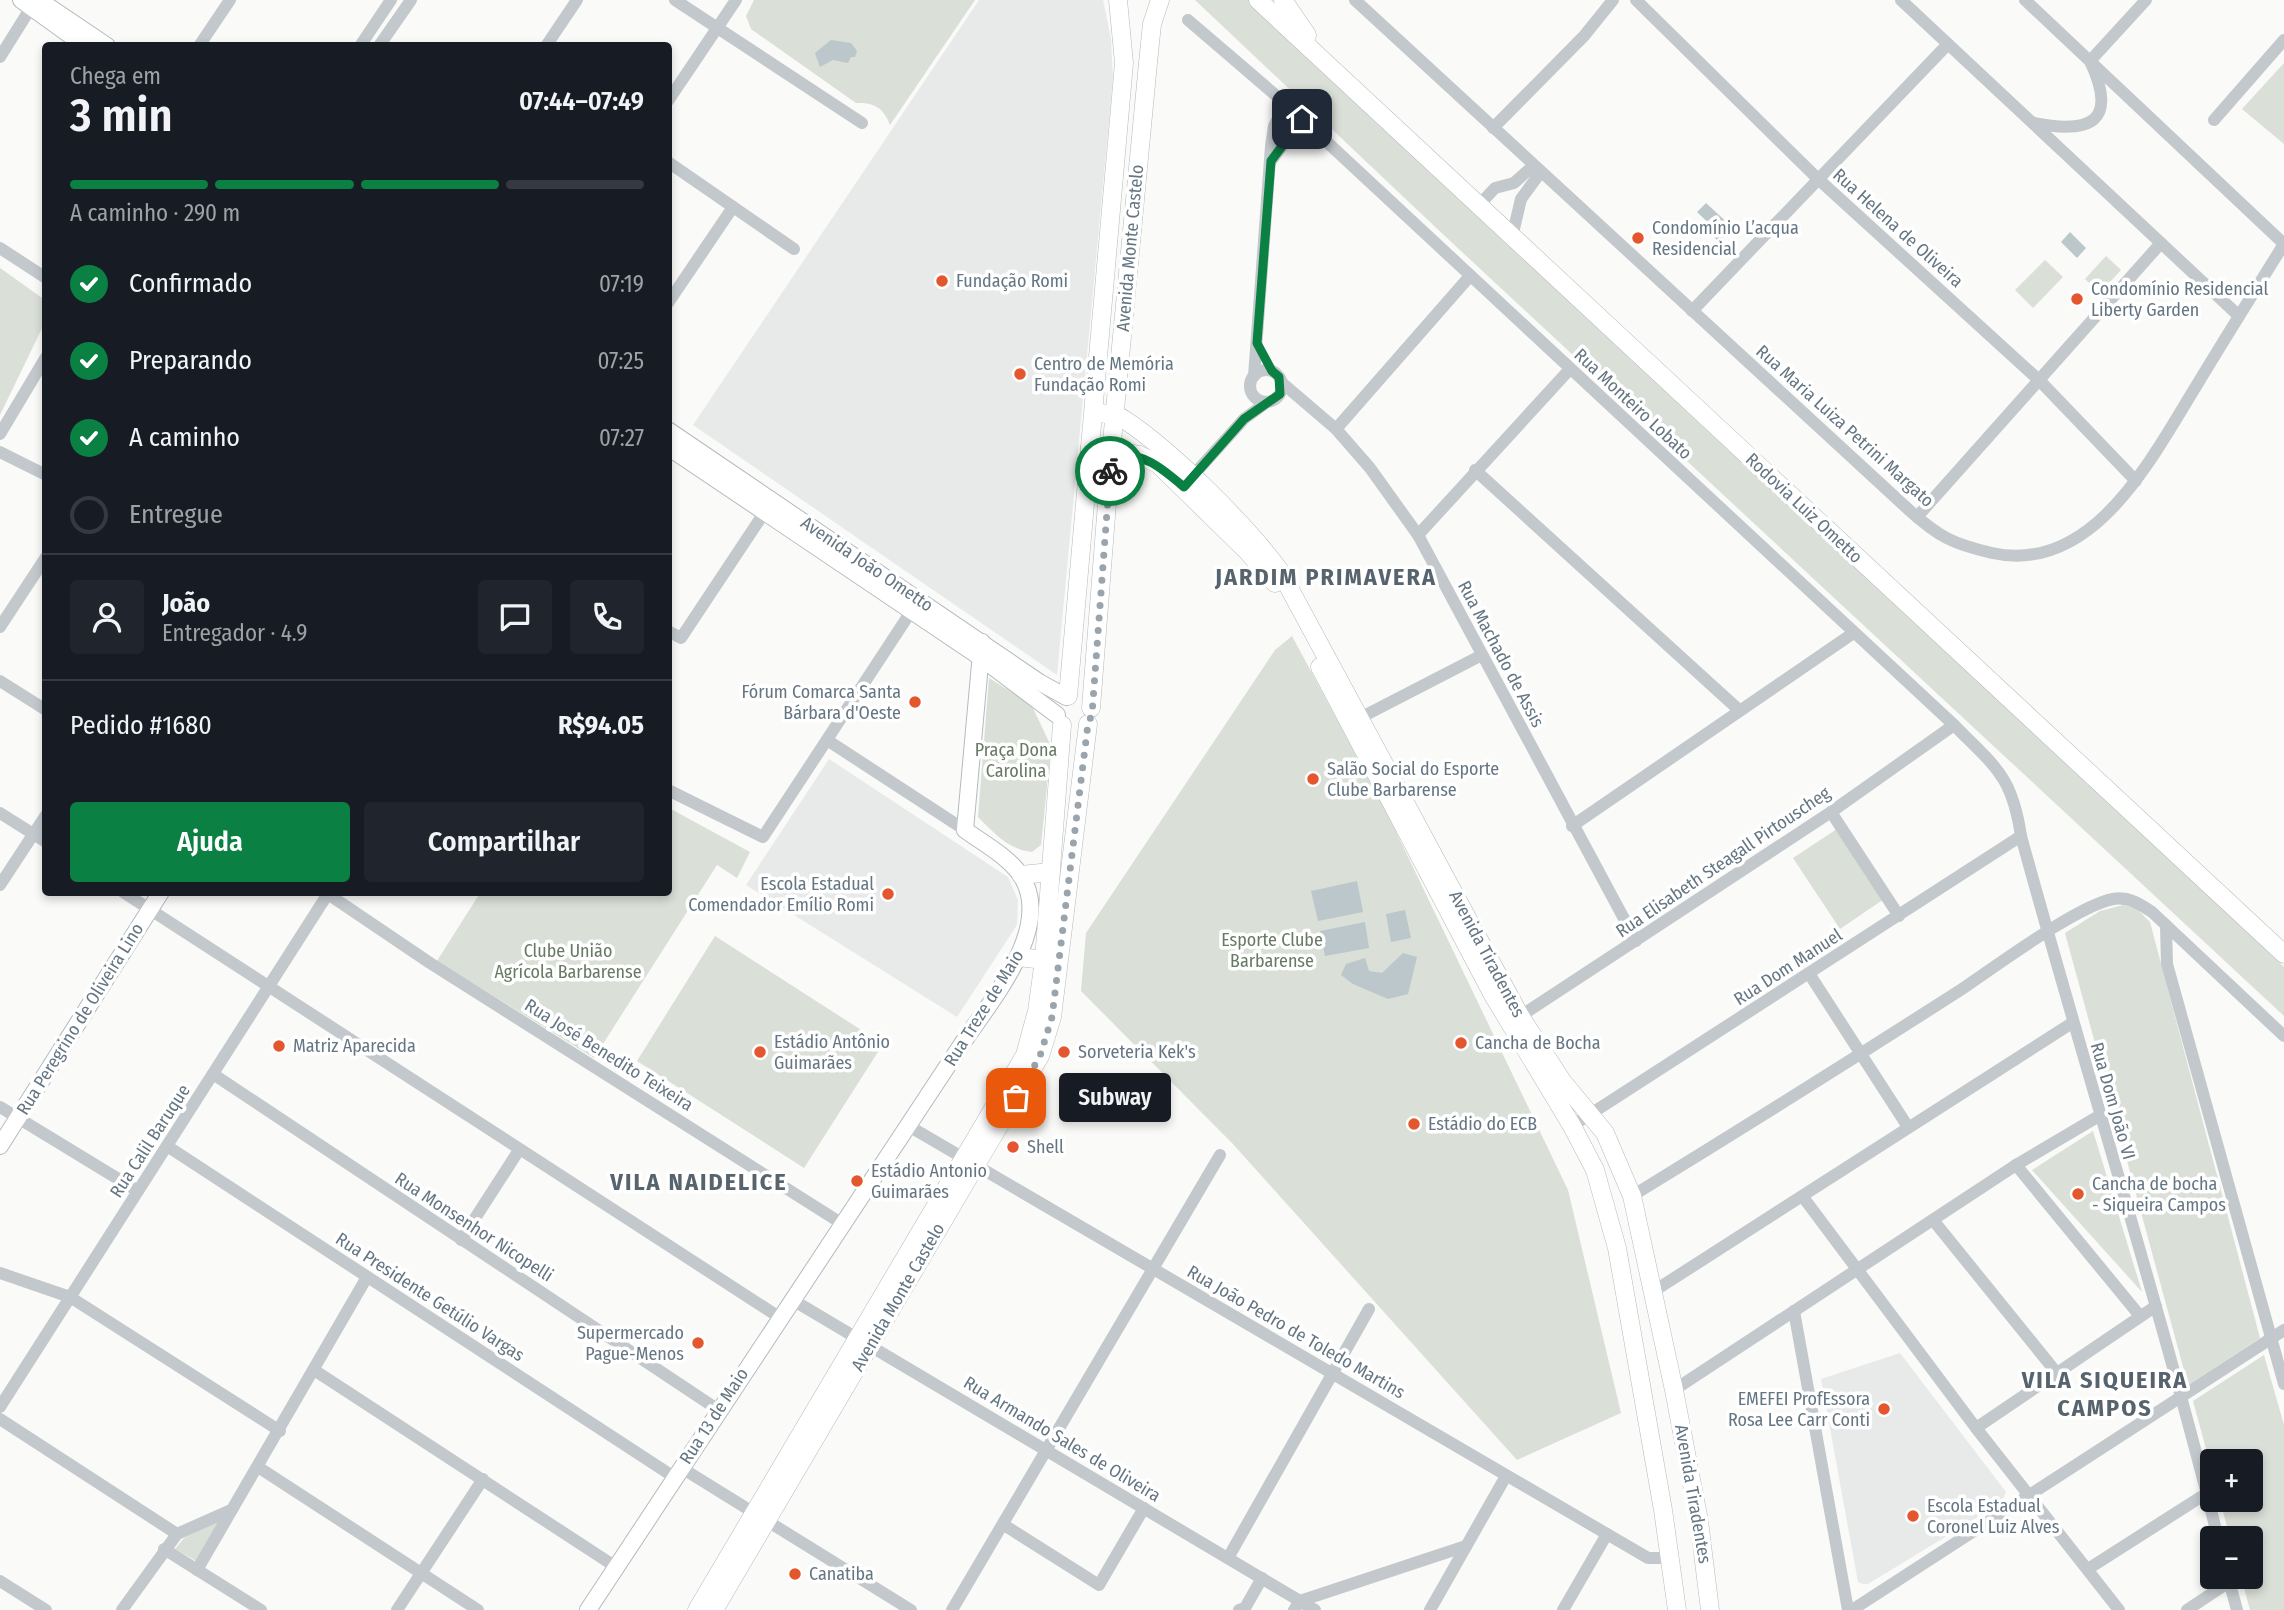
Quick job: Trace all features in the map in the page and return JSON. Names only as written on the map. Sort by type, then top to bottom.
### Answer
[{"type":"main road","name":"Avenida Monte Castelo","points":[[1067,697],[1125,64],[1118,0]]},
{"type":"main road","name":"Avenida Monte Castelo","points":[[969,1161],[1030,1075],[1052,1017],[1090,716],[1114,415],[1148,63],[1152,24],[1160,0]]},
{"type":"main road","name":"Rodovia Luiz Ometto","points":[[1258,0],[2284,954]]},
{"type":"main road","name":"Rodovia Luiz Ometto","points":[[1283,0],[1325,61]]},
{"type":"main road","points":[[1125,64],[1129,54],[1135,51],[1144,55],[1148,63]]},
{"type":"main road","points":[[1117,387],[1144,435]]},
{"type":"main road","points":[[1094,412],[1114,415]]},
{"type":"main road","name":"Avenida Tiradentes","points":[[1114,415],[1144,435],[1188,482],[1258,544],[1280,571],[1355,720],[1595,1170],[1617,1248],[1671,1558],[1676,1610]]},
{"type":"main road","name":"Avenida Tiradentes","points":[[1090,447],[1149,459],[1188,482]]},
{"type":"main road","points":[[1080,696],[1090,716],[1078,730],[1060,720],[1059,705],[1067,697],[1080,696]]},
{"type":"main road","name":"Avenida Monte Castelo","points":[[714,1610],[760,1518],[969,1161],[1025,1055],[1037,1011],[1044,960],[1060,720]]},
{"type":"main road","points":[[1021,875],[1051,872]]},
{"type":"main road","points":[[1018,957],[1044,960]]},
{"type":"main road","name":"Avenida Tiradentes","points":[[1515,1019],[1562,1081],[1591,1113],[1615,1149],[1632,1196],[1675,1390],[1699,1521],[1710,1610]]},
{"type":"main road","name":"Avenida Monte Castelo","points":[[696,1610],[760,1518]]},
{"type":"street","points":[[202,42],[230,0]]},
{"type":"street","points":[[363,42],[391,0]]},
{"type":"street","points":[[382,42],[411,0]]},
{"type":"street","points":[[549,42],[577,0]]},
{"type":"street","points":[[675,0],[862,123]]},
{"type":"street","points":[[672,95],[736,0]]},
{"type":"street","name":"Rua Maria Luiza Petrini Margato","points":[[1355,0],[1917,517],[1954,544],[2009,556],[2058,549],[2087,532],[2136,481],[2284,244]]},
{"type":"street","points":[[1493,128],[1584,36],[1613,0]]},
{"type":"street","points":[[1620,0],[1635,0]]},
{"type":"street","name":"Rua Helena de Oliveira","points":[[1635,0],[1817,178],[2040,382],[2136,481]]},
{"type":"street","points":[[1901,0],[2239,316]]},
{"type":"street","points":[[2025,0],[2284,244]]},
{"type":"street","points":[[2090,61],[2146,0]]},
{"type":"street","points":[[31,2],[80,42]]},
{"type":"street","points":[[31,2],[100,42]]},
{"type":"street","points":[[0,57],[31,2]]},
{"type":"street","name":"Rua Monteiro Lobato","points":[[1188,20],[1286,104],[1852,634],[1954,725],[2000,772],[2010,788],[2021,835]]},
{"type":"street","points":[[2214,120],[2284,40]]},
{"type":"street","points":[[1692,311],[1948,44]]},
{"type":"street","points":[[2032,123],[2070,129],[2090,122],[2103,102],[2101,84],[2090,61]]},
{"type":"street","points":[[1244,419],[1253,396],[1250,386],[1254,376],[1274,126],[1286,104]]},
{"type":"street","points":[[1271,161],[1302,119]]},
{"type":"street","points":[[672,165],[794,249]]},
{"type":"street","points":[[1479,205],[1495,188],[1514,184],[1536,169]]},
{"type":"street","points":[[1512,237],[1521,199],[1536,169]]},
{"type":"street","points":[[672,297],[733,207]]},
{"type":"street","points":[[1917,517],[2161,243]]},
{"type":"street","points":[[0,248],[42,275]]},
{"type":"street","points":[[1336,429],[1471,276]]},
{"type":"street","points":[[1188,482],[1244,419],[1272,400],[1281,382],[1257,343]]},
{"type":"street","points":[[0,434],[42,364]]},
{"type":"street","points":[[1418,535],[1570,369]]},
{"type":"street","points":[[1254,376],[1262,370],[1272,371]]},
{"type":"street","name":"Rua Machado de Assis","points":[[1281,382],[1336,429],[1370,468],[1418,535],[1636,941]]},
{"type":"street","points":[[1253,396],[1272,400]]},
{"type":"street","name":"Rua Machado de Assis","points":[[1272,400],[1306,404]]},
{"type":"street","name":"Avenida João Ometto","points":[[672,433],[769,506],[915,605],[981,649],[1067,697]]},
{"type":"street","name":"Avenida João Ometto","points":[[672,449],[769,506]]},
{"type":"street","points":[[0,452],[42,473]]},
{"type":"street","points":[[1475,470],[1739,710]]},
{"type":"street","points":[[672,633],[681,638],[769,506]]},
{"type":"street","points":[[0,627],[42,563]]},
{"type":"street","points":[[672,792],[763,837],[915,605]]},
{"type":"street","points":[[1572,826],[1852,634]]},
{"type":"street","points":[[965,830],[981,649]]},
{"type":"street","name":"Avenida João Ometto","points":[[981,649],[1060,720]]},
{"type":"street","points":[[1355,720],[1482,655]]},
{"type":"street","points":[[0,681],[42,707]]},
{"type":"street","name":"Rua Elisabeth Steagall Pirtouscheg","points":[[1515,1019],[1831,812],[1954,725]]},
{"type":"street","points":[[827,740],[965,830],[1021,875]]},
{"type":"street","points":[[1831,812],[1899,916]]},
{"type":"street","points":[[0,813],[42,840]]},
{"type":"street","points":[[0,885],[42,821]]},
{"type":"street","name":"Rua Dom Manuel","points":[[1572,1126],[1810,975],[2021,835]]},
{"type":"street","name":"Rua Dom João VI","points":[[2021,835],[2072,1023],[2156,1306],[2200,1467]]},
{"type":"street","name":"Rua Treze de Maio","points":[[841,1223],[1018,957],[1030,920],[1030,902],[1021,875]]},
{"type":"street","points":[[129,896],[779,1317]]},
{"type":"street","name":"Rua Peregrino de Oliveira Lino","points":[[0,1146],[159,896]]},
{"type":"street","name":"Rua Calil Baruque","points":[[0,1408],[325,896]]},
{"type":"street","name":"Rua José Benedito Teixeira","points":[[331,896],[430,963],[841,1223]]},
{"type":"street","points":[[1632,1196],[1861,1054],[2048,933],[2096,904],[2113,899],[2138,903],[2284,1036]]},
{"type":"street","points":[[2166,926],[2167,964],[2284,1384]]},
{"type":"street","points":[[1810,975],[1908,1127]]},
{"type":"street","points":[[1654,1291],[2072,1023]]},
{"type":"street","name":"Rua Monsenhor Nicopelli","points":[[213,1074],[717,1409]]},
{"type":"street","points":[[0,1107],[138,1191]]},
{"type":"street","points":[[1675,1390],[2016,1165],[2099,1116]]},
{"type":"street","name":"Rua João Pedro de Toledo Martins","points":[[907,1125],[1647,1558],[1671,1558]]},
{"type":"street","name":"Rua Presidente Getúlio Vargas","points":[[167,1146],[367,1277],[677,1472],[760,1518],[911,1610]]},
{"type":"street","points":[[461,1240],[519,1150]]},
{"type":"street","points":[[952,1610],[1220,1155]]},
{"type":"street","points":[[2016,1165],[2140,1316]]},
{"type":"street","points":[[1803,1197],[1976,1428],[2088,1569],[2115,1609]]},
{"type":"street","points":[[1933,1220],[2056,1372]]},
{"type":"street","name":"Rua 13 de Maio","points":[[587,1610],[841,1223]]},
{"type":"street","points":[[0,1273],[70,1297],[280,1431]]},
{"type":"street","points":[[197,1570],[367,1277]]},
{"type":"street","name":"Rua Armando Sales de Oliveira","points":[[791,1299],[1262,1578],[1297,1605],[1315,1610]]},
{"type":"street","points":[[1976,1428],[2156,1306]]},
{"type":"street","points":[[1228,1558],[1369,1309]]},
{"type":"street","points":[[1794,1311],[1850,1610],[2284,1331]]},
{"type":"street","points":[[314,1370],[616,1567]]},
{"type":"street","points":[[0,1419],[177,1534]]},
{"type":"street","points":[[258,1467],[478,1610]]},
{"type":"street","points":[[1430,1610],[1506,1476]]},
{"type":"street","points":[[397,1610],[482,1479]]},
{"type":"street","points":[[2088,1569],[2200,1497]]},
{"type":"street","points":[[1004,1525],[1099,1586],[1144,1508]]},
{"type":"street","points":[[122,1610],[177,1534],[231,1510]]},
{"type":"street","points":[[1563,1610],[1606,1534]]},
{"type":"street","points":[[1297,1605],[1466,1546]]},
{"type":"street","points":[[164,1549],[261,1610]]},
{"type":"street","points":[[1244,1609],[1262,1578]]},
{"type":"street","points":[[0,1581],[47,1610]]},
{"type":"street","points":[[2187,1610],[2216,1589]]},
{"type":"street","points":[[2231,1589],[2237,1610]]},
{"type":"shaded area","name":"Fundação Romi","points":[[979,0],[1103,0],[1111,39],[1113,78],[1057,675],[693,425]]},
{"type":"shaded area","points":[[831,40],[851,43],[857,51],[855,57],[851,57],[848,63],[833,60],[820,67],[815,53]]},
{"type":"shaded area","points":[[1706,203],[1732,227],[1719,242],[1711,234],[1715,229],[1697,212]]},
{"type":"shaded area","points":[[2070,232],[2086,248],[2077,258],[2061,242]]},
{"type":"shaded area","name":"Escola Estadual Comendador Emílio Romi","points":[[829,759],[1008,877],[1018,900],[1017,925],[957,1017],[746,885]]},
{"type":"shaded area","points":[[1357,881],[1363,912],[1318,921],[1311,891]]},
{"type":"shaded area","points":[[1405,910],[1411,938],[1391,942],[1386,914]]},
{"type":"shaded area","points":[[1365,922],[1369,948],[1325,956],[1320,931]]},
{"type":"shaded area","points":[[1403,953],[1417,957],[1408,994],[1388,999],[1353,984],[1341,975],[1346,964],[1365,958],[1369,971],[1382,973]]},
{"type":"shaded area","points":[[1900,1353],[2006,1492],[2001,1503],[1868,1584],[1863,1584],[1858,1582],[1821,1379]]},
{"type":"green space","points":[[754,0],[975,0],[890,125],[878,107],[856,103],[751,29],[746,16]]},
{"type":"green space","points":[[1195,0],[1251,0],[1800,510],[2284,967],[2284,1016],[1447,238]]},
{"type":"green space","points":[[2284,63],[2284,144],[2242,109]]},
{"type":"green space","points":[[2106,256],[2121,270],[2100,293],[2085,279]]},
{"type":"green space","points":[[2045,260],[2063,277],[2033,308],[2015,290]]},
{"type":"green space","points":[[0,268],[42,298],[42,328],[0,415]]},
{"type":"green space","name":"Esporte Clube Barbarense","points":[[1292,636],[1386,811],[1568,1190],[1621,1413],[1517,1460],[1232,1143],[1081,991],[1086,933],[1275,650]]},
{"type":"green space","name":"Praça Dona Carolina","points":[[989,678],[1031,704],[1051,746],[1041,845],[1032,852],[1009,844],[978,817]]},
{"type":"green space","name":"Clube União Agrícola Barbarense","points":[[672,810],[750,852],[737,878],[717,865],[594,1058],[437,961],[478,896],[672,896]]},
{"type":"green space","points":[[1837,829],[1884,899],[1840,929],[1793,858]]},
{"type":"green space","points":[[2123,905],[2136,908],[2150,922],[2260,1338],[2188,1385],[2065,933],[2100,911]]},
{"type":"green space","name":"Estádio Antônio Guimarães","points":[[715,936],[883,1044],[804,1168],[637,1061]]},
{"type":"green space","points":[[2093,1131],[2142,1292],[2032,1170]]},
{"type":"green space","points":[[2264,1355],[2284,1425],[2284,1610],[2250,1610],[2244,1589],[2263,1589],[2263,1526],[2227,1526],[2223,1512],[2263,1512],[2263,1449],[2206,1449],[2193,1401]]},
{"type":"green space","points":[[224,1517],[196,1561],[175,1549],[184,1538]]},
{"type":"way so far","points":[[1016,1098],[1040,1056],[1052,1017],[1088,724],[1092,714],[1110,471]]},
{"type":"place","name":"Condomínio L’acqua Residencial","points":[[1638,238]]},
{"type":"place","name":"Fundação Romi","points":[[942,281]]},
{"type":"place","name":"Condomínio Residencial Liberty Garden","points":[[2077,299]]},
{"type":"place","name":"Centro de Memória Fundação Romi","points":[[1020,374]]},
{"type":"place","name":"Fórum Comarca Santa Bárbara d'Oeste","points":[[915,702]]},
{"type":"place","name":"Salão Social do Esporte Clube Barbarense","points":[[1313,779]]},
{"type":"place","name":"Escola Estadual Comendador Emílio Romi","points":[[888,894]]},
{"type":"place","name":"Cancha de Bocha","points":[[1461,1043]]},
{"type":"place","name":"Matriz Aparecida","points":[[279,1046]]},
{"type":"place","name":"Estádio Antônio Guimarães","points":[[760,1052]]},
{"type":"place","name":"Sorveteria Kek's","points":[[1064,1052]]},
{"type":"place","name":"Subway","points":[[1016,1098]]},
{"type":"place","name":"Estádio do ECB","points":[[1414,1124]]},
{"type":"place","name":"Shell","points":[[1013,1147]]},
{"type":"place","name":"Estádio Antonio Guimarães","points":[[857,1181]]},
{"type":"place","name":"Cancha de bocha - Siqueira Campos","points":[[2078,1194]]},
{"type":"place","name":"Supermercado Pague-Menos","points":[[698,1343]]},
{"type":"place","name":"EMEFEI ProfEssora Rosa Lee Carr Conti","points":[[1884,1409]]},
{"type":"place","name":"Escola Estadual Coronel Luiz Alves","points":[[1913,1516]]},
{"type":"place","name":"Canatiba","points":[[795,1574]]},
{"type":"district","name":"JARDIM PRIMAVERA","points":[[1326,577]]},
{"type":"district","name":"VILA NAIDELICE","points":[[699,1182]]},
{"type":"district","name":"VILA SIQUEIRA CAMPOS","points":[[2105,1394]]},
{"type":"route","points":[[1110,471],[1111,452],[1139,456],[1158,464],[1184,487],[1244,419],[1280,394],[1282,386],[1279,377],[1272,371],[1257,343],[1271,161],[1302,119]]}]
